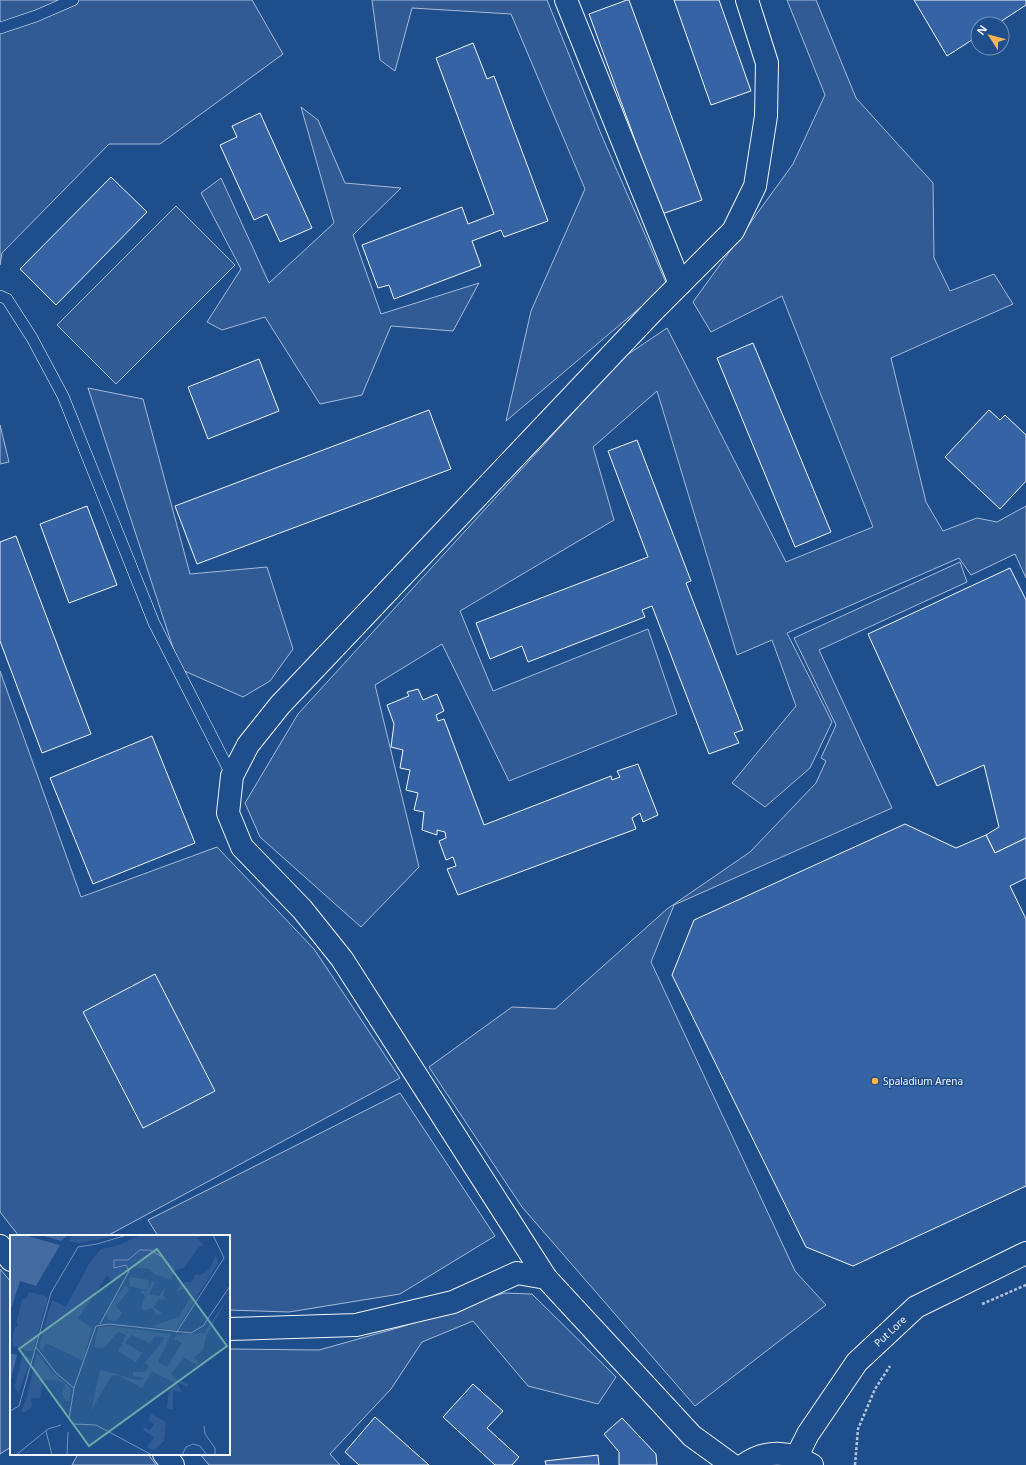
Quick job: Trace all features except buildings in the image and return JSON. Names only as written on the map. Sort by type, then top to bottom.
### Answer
[{"type":"street","points":[[566,0],[680,284]]},
{"type":"street","points":[[732,1465],[692,1436],[546,1278],[342,959],[302,909],[242,847],[228,812],[232,776],[248,745],[280,705],[654,310],[733,231],[754,186],[766,116],[767,63],[747,0]]},
{"type":"street","points":[[0,1246],[10,1259]]},
{"type":"street","name":"Put Lore","points":[[804,1461],[808,1434],[857,1362],[916,1307],[1026,1253]]},
{"type":"street","points":[[230,1329],[356,1325],[453,1302],[516,1273],[546,1278]]},
{"type":"street","points":[[744,1465],[765,1454],[781,1453],[804,1461]]},
{"type":"street","points":[[165,1455],[173,1465]]},
{"type":"lane","points":[[0,28],[36,16],[73,0]]},
{"type":"lane","points":[[0,296],[7,300],[32,338],[63,396],[154,622],[232,776]]},
{"type":"path","points":[[980,1304],[1026,1285]]},
{"type":"path","points":[[855,1465],[858,1429],[875,1389],[892,1363]]},
{"type":"shaded area","points":[[0,0],[252,0],[283,54],[160,144],[109,144],[2,253],[0,265]]},
{"type":"shaded area","points":[[372,0],[547,0],[601,134],[667,285],[506,421],[531,311],[585,189],[511,14],[412,8],[395,71],[380,60]]},
{"type":"shaded area","points":[[787,0],[816,0],[856,98],[933,183],[934,258],[950,291],[994,274],[1013,304],[891,358],[926,502],[943,531],[977,518],[997,522],[1026,506],[1026,578],[1015,554],[971,575],[959,558],[787,633],[832,722],[810,768],[765,807],[732,783],[796,706],[772,640],[737,655],[657,391],[593,447],[614,520],[460,611],[493,691],[648,629],[677,714],[509,781],[442,644],[375,685],[419,867],[361,927],[260,837],[245,803],[298,714],[624,357],[667,328],[786,562],[873,527],[782,296],[711,332],[693,302],[793,164],[825,95]]},
{"type":"shaded area","points":[[301,107],[318,120],[345,183],[401,188],[353,235],[381,314],[479,283],[453,331],[391,326],[362,395],[320,404],[265,317],[222,330],[207,322],[241,269],[201,193],[221,178],[269,283],[334,223]]},
{"type":"shaded area","points":[[176,206],[235,265],[116,384],[57,325]]},
{"type":"shaded area","points":[[88,388],[143,399],[190,574],[267,567],[293,649],[270,681],[243,697],[180,669]]},
{"type":"shaded area","points":[[0,425],[9,462],[0,464]]},
{"type":"shaded area","points":[[960,562],[967,582],[819,650],[892,808],[674,905],[651,962],[795,1271],[826,1305],[695,1406],[522,1207],[429,1067],[512,1007],[555,1009],[667,909],[750,852],[816,783],[826,761],[821,758],[836,725],[794,638]]},
{"type":"shaded area","points":[[0,671],[81,897],[217,847],[314,949],[400,1078],[109,1235],[18,1235],[0,1212]]},
{"type":"shaded area","points":[[400,1093],[495,1236],[400,1294],[289,1312],[230,1310],[230,1235],[157,1235],[148,1220]]},
{"type":"shaded area","points":[[0,1269],[10,1281],[10,1448],[0,1454]]},
{"type":"shaded area","points":[[504,1293],[532,1294],[616,1377],[598,1404],[528,1386],[473,1321],[422,1342],[391,1389],[330,1454],[340,1465],[209,1465],[201,1455],[230,1455],[230,1349],[319,1350],[401,1327]]},
{"type":"shaded area","points":[[77,1455],[149,1455],[156,1465],[72,1465]]},
{"type":"place","name":"Spaladium Arena","points":[[875,1081]]}]
